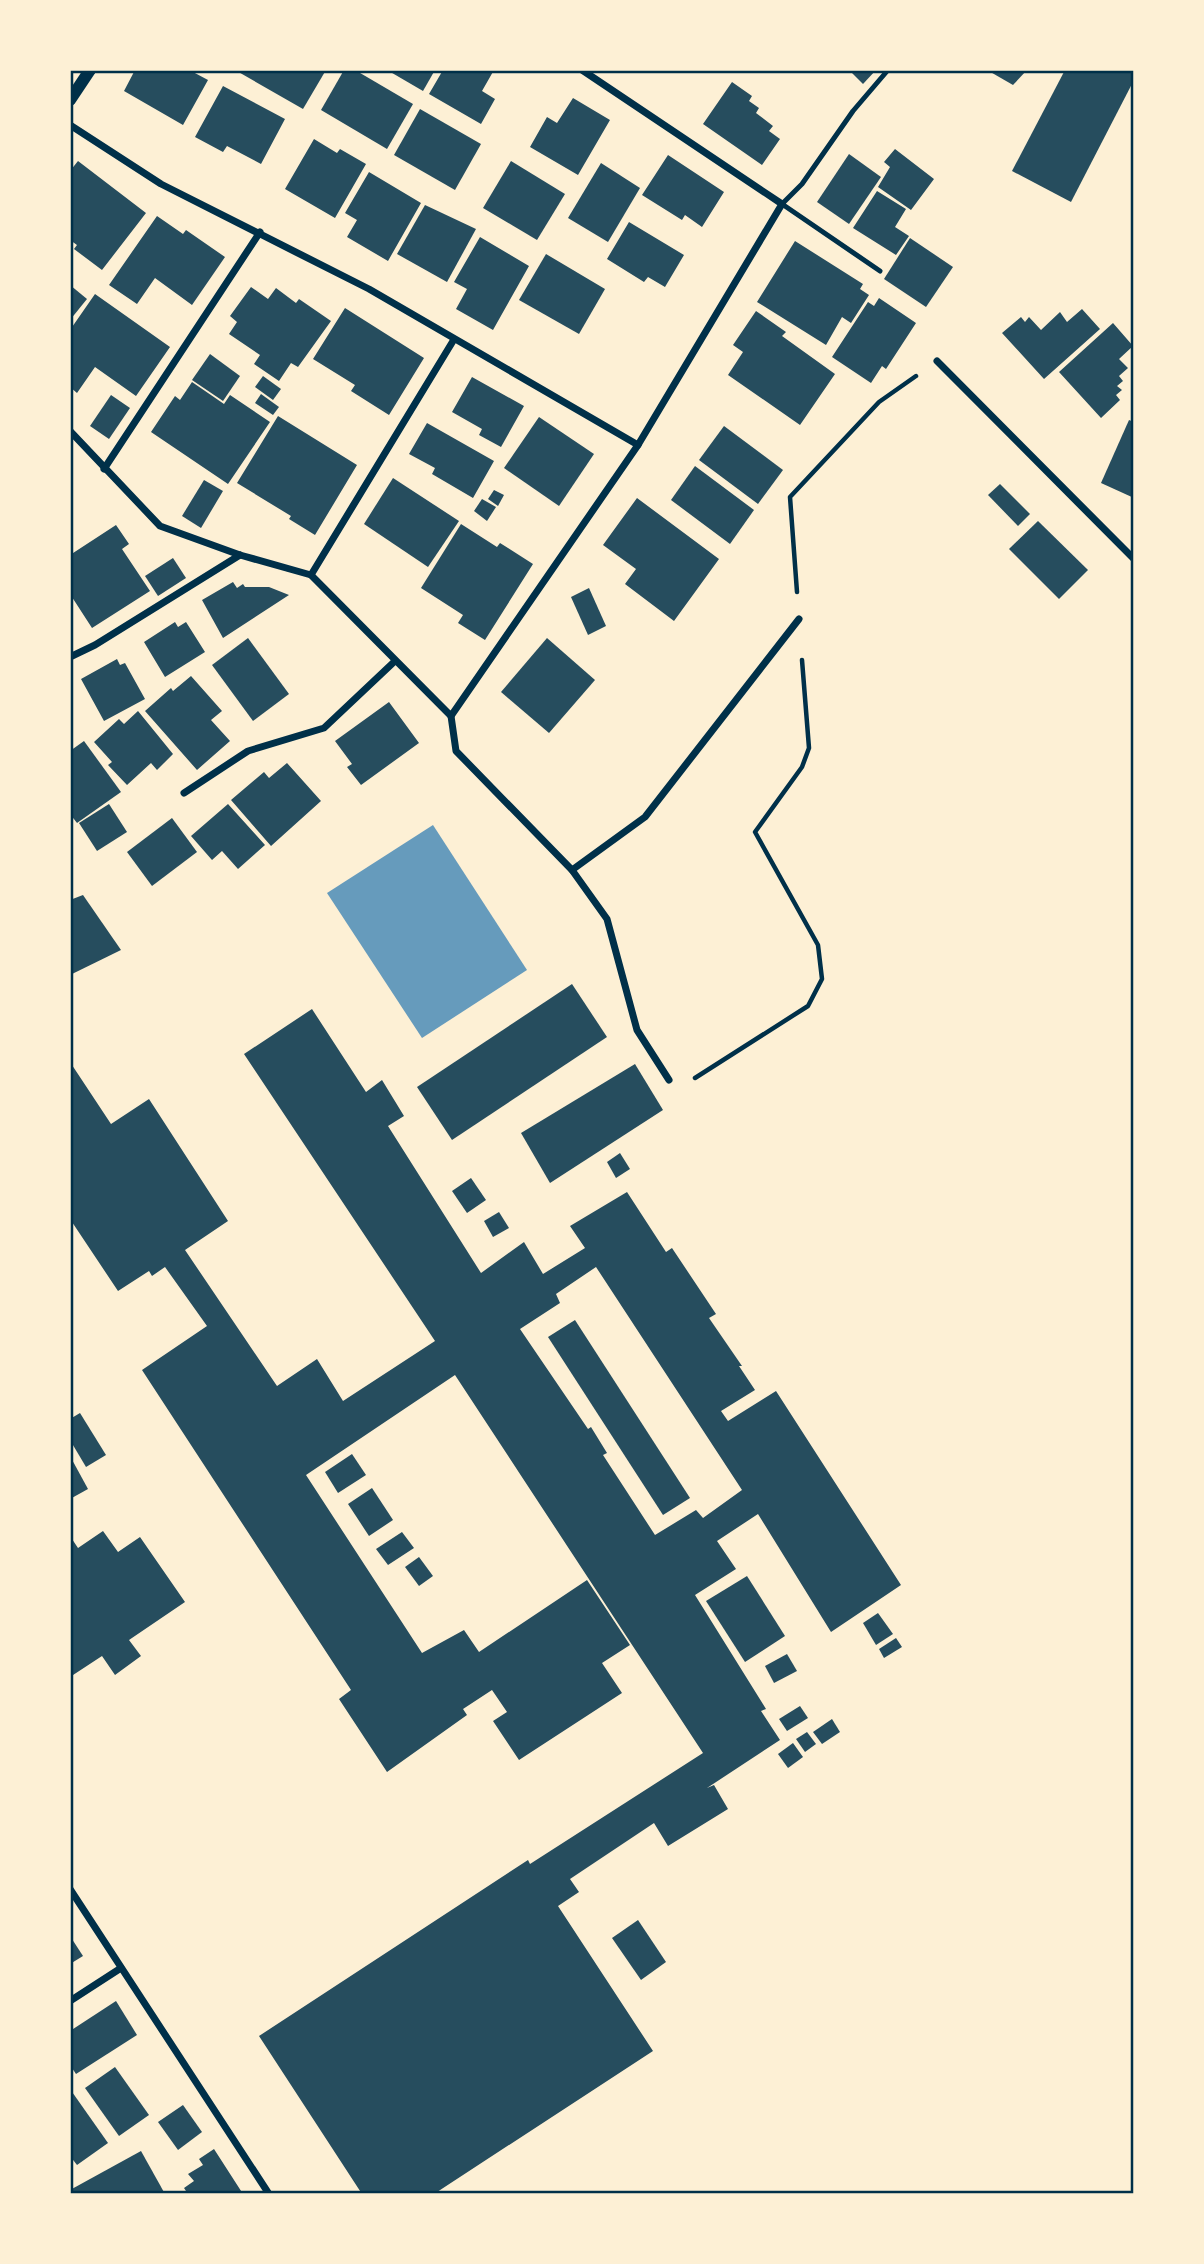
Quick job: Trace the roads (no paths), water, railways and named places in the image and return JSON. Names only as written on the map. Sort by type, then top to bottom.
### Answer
[{"type":"street","points":[[70,100],[90,70]]},
{"type":"street","points":[[451,716],[638,446],[782,204],[582,70]]},
{"type":"street","points":[[70,125],[161,184],[369,289],[453,341],[638,446]]},
{"type":"street","points":[[104,469],[260,232]]},
{"type":"street","points":[[312,575],[453,341]]},
{"type":"street","points":[[937,361],[1134,559]]},
{"type":"street","points":[[70,431],[160,526],[240,555],[312,575],[451,716],[456,751],[572,870],[607,919],[637,1030],[669,1080]]},
{"type":"street","points":[[70,657],[95,645],[240,555]]},
{"type":"street","points":[[572,870],[645,817],[799,619]]},
{"type":"street","points":[[184,793],[248,751],[324,728],[395,661]]},
{"type":"street","points":[[70,1889],[269,2194]]},
{"type":"street","points":[[70,2001],[121,1968]]},
{"type":"lane","points":[[880,271],[782,204],[802,184],[853,111],[888,70]]},
{"type":"water","points":[[433,825],[527,970],[422,1038],[327,893]]}]
